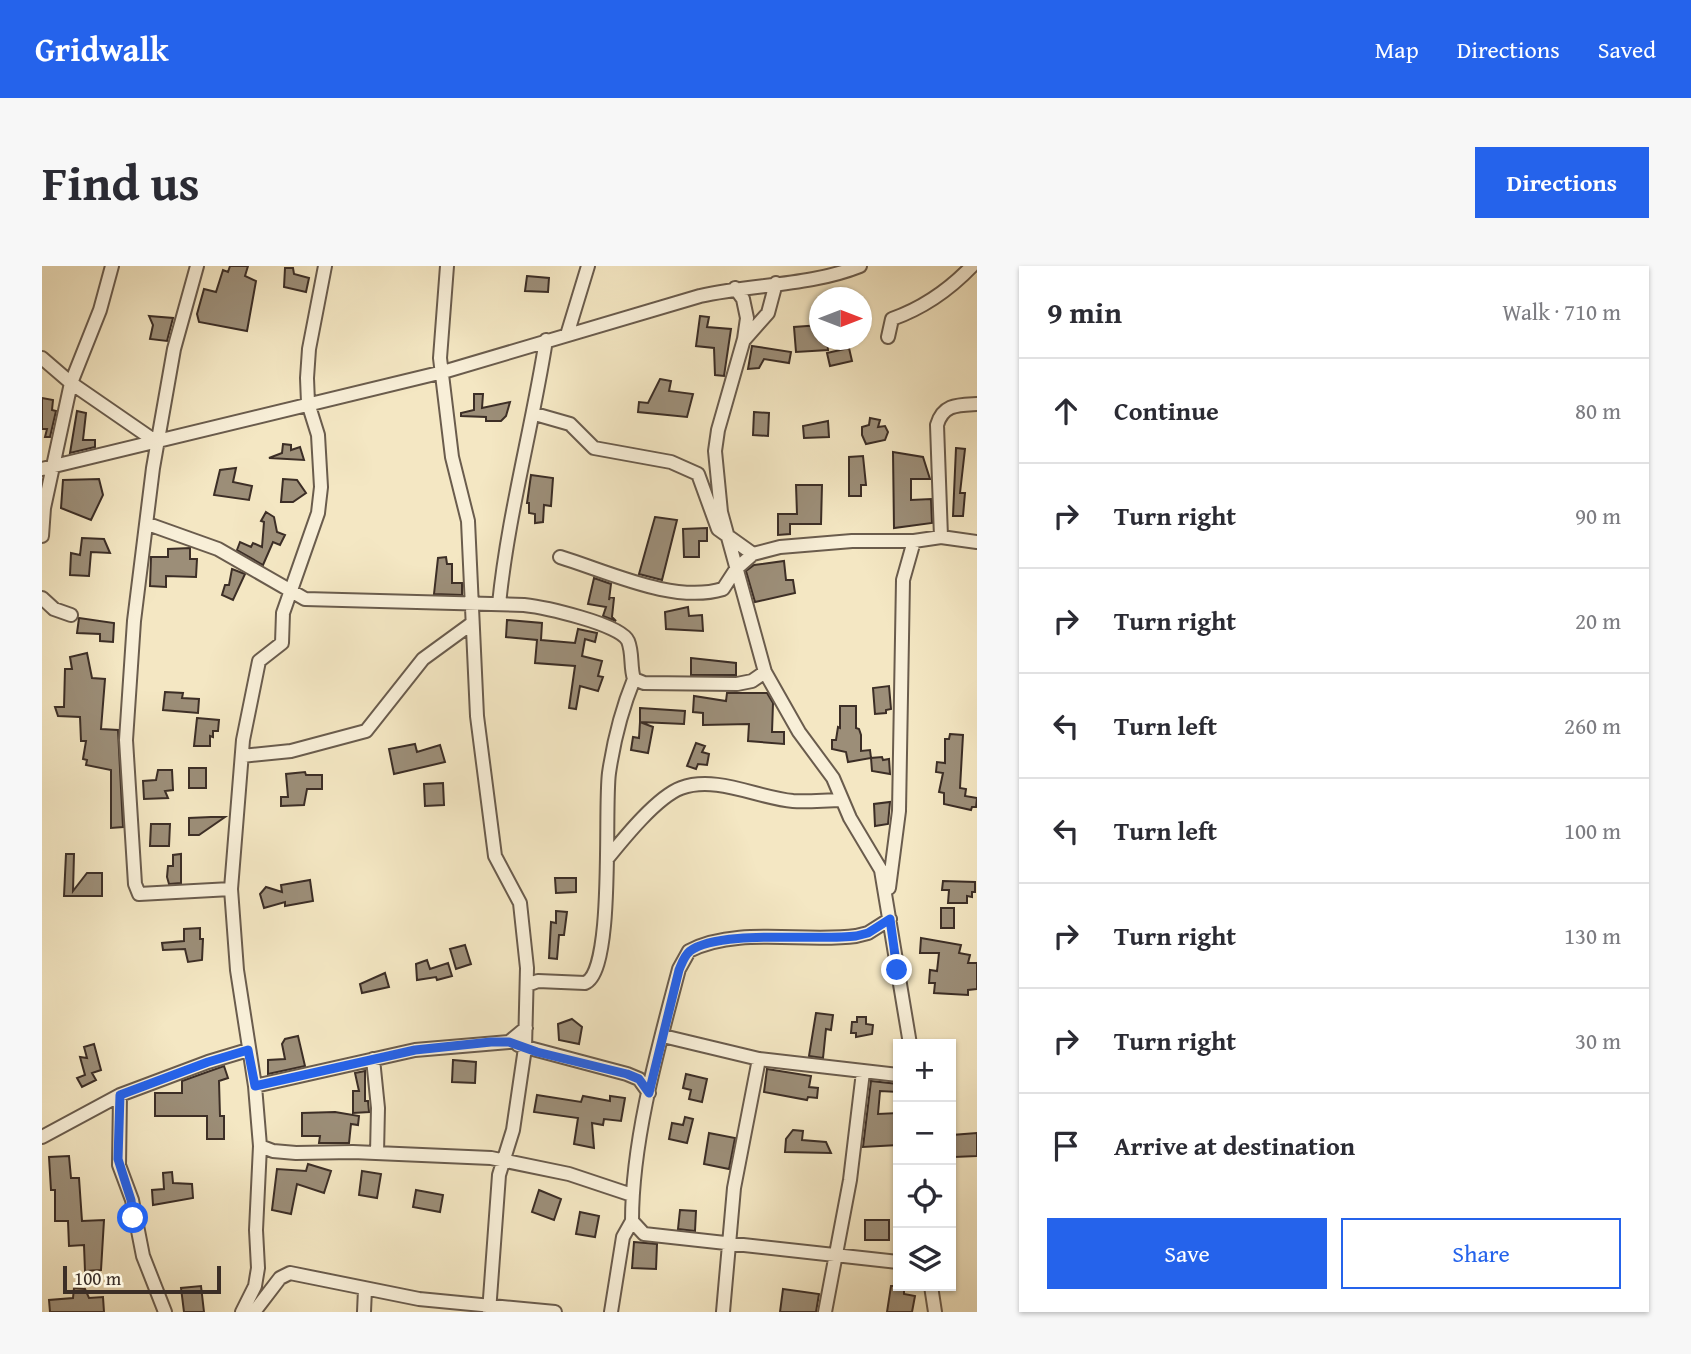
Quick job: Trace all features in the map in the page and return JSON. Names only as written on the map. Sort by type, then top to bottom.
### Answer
[{"type":"street","points":[[42,536],[48,468],[71,383],[100,310],[112,266]]},
{"type":"street","points":[[197,266],[174,349],[158,443],[134,621],[126,740],[135,884],[139,894],[147,896],[232,889]]},
{"type":"street","points":[[242,1312],[258,1268],[256,1230],[260,1146],[255,1086],[237,970],[232,889],[243,756],[259,661],[282,643],[283,613],[318,513],[321,487],[318,435],[308,403],[309,349],[325,266]]},
{"type":"street","points":[[447,266],[440,358],[448,438],[468,521],[477,716],[495,856],[515,891],[524,919],[527,985],[526,1048],[513,1130],[498,1181],[489,1309]]},
{"type":"street","points":[[567,335],[587,266]]},
{"type":"street","points":[[48,468],[443,372],[546,340],[735,288],[831,277],[860,266]]},
{"type":"street","points":[[888,337],[892,319],[915,311],[956,283],[972,266]]},
{"type":"street","points":[[744,339],[768,313],[776,283]]},
{"type":"street","points":[[735,288],[746,308],[744,339],[722,410],[715,450],[720,512],[765,671],[799,732],[833,778],[842,800],[881,870],[888,895],[909,1039]]},
{"type":"street","points":[[499,604],[510,517],[535,414],[546,340]]},
{"type":"street","points":[[42,358],[71,383],[158,443]]},
{"type":"street","points":[[941,537],[937,425],[940,414],[948,407],[977,404]]},
{"type":"street","points":[[535,414],[570,424],[594,448],[671,462],[698,474],[713,519],[728,536],[753,554]]},
{"type":"street","points":[[148,524],[218,549],[306,599],[499,604],[545,608],[624,634],[628,641],[634,679],[617,722],[608,776],[604,927],[596,974],[585,983],[538,981],[527,985]]},
{"type":"street","points":[[560,557],[667,593],[701,593],[723,589],[736,569],[753,554],[807,544],[914,541],[941,537],[977,542]]},
{"type":"street","points":[[888,895],[899,811],[903,580],[914,541]]},
{"type":"street","points":[[42,598],[54,609],[71,615]]},
{"type":"street","points":[[243,756],[291,751],[366,731],[423,659],[471,624]]},
{"type":"street","points":[[634,679],[644,683],[737,684],[752,681],[765,671]]},
{"type":"street","points":[[607,859],[650,812],[673,791],[684,787],[736,789],[793,801],[842,800]]},
{"type":"street","points":[[611,1312],[622,1237],[632,1221],[632,1195],[649,1093],[684,958],[698,947],[775,936],[856,936],[868,933],[890,919]]},
{"type":"street","points":[[509,1042],[526,1028]]},
{"type":"street","points":[[663,1036],[759,1059],[893,1075]]},
{"type":"street","points":[[255,1086],[373,1059],[454,1045],[509,1042],[627,1074],[639,1079],[649,1093]]},
{"type":"street","points":[[42,1137],[120,1095],[248,1050]]},
{"type":"street","points":[[373,1059],[378,1108],[377,1153]]},
{"type":"street","points":[[723,1312],[734,1188],[759,1059]]},
{"type":"street","points":[[825,1312],[849,1180],[863,1072]]},
{"type":"street","points":[[120,1095],[119,1165],[131,1200],[143,1256],[165,1312]]},
{"type":"street","points":[[260,1146],[288,1153],[467,1155],[504,1160],[602,1183],[632,1195]]},
{"type":"street","points":[[632,1221],[644,1234],[893,1261]]},
{"type":"street","points":[[254,1312],[280,1278],[290,1273],[365,1289],[489,1309],[555,1312]]},
{"type":"street","points":[[364,1312],[365,1289]]},
{"type":"street","points":[[932,1291],[935,1312]]},
{"type":"building","points":[[230,266],[248,266],[245,276],[256,281],[247,331],[199,322],[197,314],[204,289],[216,292],[223,270],[228,272]]},
{"type":"building","points":[[285,268],[293,268],[294,274],[309,278],[306,292],[284,287]]},
{"type":"building","points":[[527,276],[549,278],[548,292],[525,291]]},
{"type":"building","points":[[149,316],[173,318],[167,341],[150,339],[153,325]]},
{"type":"building","points":[[700,316],[709,317],[707,327],[731,329],[724,376],[715,375],[714,348],[696,346]]},
{"type":"building","points":[[809,326],[809,350],[828,350],[796,352],[794,327]]},
{"type":"building","points":[[752,346],[791,352],[789,363],[764,359],[759,368],[748,369]]},
{"type":"building","points":[[849,350],[852,361],[830,366],[827,353]]},
{"type":"building","points":[[660,379],[671,381],[669,391],[693,394],[687,417],[638,412],[639,402],[648,403]]},
{"type":"building","points":[[474,394],[483,394],[482,408],[510,402],[506,416],[501,421],[486,421],[486,417],[461,416],[461,413],[474,410]]},
{"type":"building","points":[[42,398],[53,400],[52,410],[56,411],[50,437],[45,437],[47,429],[42,429]]},
{"type":"building","points":[[77,411],[86,413],[83,440],[95,440],[95,447],[70,453]]},
{"type":"building","points":[[754,412],[769,413],[768,436],[753,435]]},
{"type":"building","points":[[870,418],[880,420],[878,427],[885,426],[888,432],[885,440],[866,444],[862,427],[869,425]]},
{"type":"building","points":[[828,421],[829,437],[804,438],[803,426]]},
{"type":"building","points":[[283,444],[291,445],[291,450],[300,447],[304,460],[269,458],[282,453]]},
{"type":"building","points":[[956,448],[965,449],[960,493],[965,493],[963,516],[953,516]]},
{"type":"building","points":[[893,452],[923,457],[930,479],[911,479],[911,500],[931,499],[932,523],[894,528]]},
{"type":"building","points":[[863,456],[866,485],[861,485],[861,496],[849,496],[849,457]]},
{"type":"building","points":[[236,468],[233,482],[252,486],[249,500],[214,495],[220,470]]},
{"type":"building","points":[[531,475],[553,478],[551,506],[544,505],[543,522],[535,523],[535,514],[529,513],[527,503]]},
{"type":"building","points":[[99,479],[103,495],[91,520],[61,508],[63,480]]},
{"type":"building","points":[[283,479],[297,480],[306,493],[293,502],[281,502]]},
{"type":"building","points":[[796,485],[822,485],[821,524],[790,524],[790,534],[778,535],[778,514],[797,514]]},
{"type":"building","points":[[266,512],[274,517],[277,532],[285,535],[280,545],[273,542],[263,565],[237,550],[240,542],[251,547],[253,543],[262,547],[264,522],[261,521]]},
{"type":"building","points":[[655,517],[677,520],[662,580],[639,574]]},
{"type":"building","points":[[707,528],[707,541],[699,541],[699,557],[684,557],[683,529]]},
{"type":"building","points":[[82,538],[104,539],[110,553],[91,552],[89,576],[70,575],[71,553],[80,555]]},
{"type":"building","points":[[190,548],[190,559],[197,559],[196,577],[166,576],[166,587],[150,586],[151,557],[168,557],[168,549]]},
{"type":"building","points":[[446,557],[447,564],[452,564],[452,583],[462,583],[462,595],[434,594],[438,558]]},
{"type":"building","points":[[784,561],[786,580],[793,580],[795,593],[755,602],[746,571],[754,565]]},
{"type":"building","points":[[232,569],[245,574],[233,600],[222,595],[225,585],[229,585]]},
{"type":"building","points":[[594,578],[611,584],[609,600],[610,597],[614,598],[612,617],[616,621],[603,616],[606,607],[588,604]]},
{"type":"building","points":[[688,607],[689,616],[702,615],[703,631],[666,629],[665,612]]},
{"type":"building","points":[[79,618],[114,623],[113,642],[100,641],[100,634],[77,633]]},
{"type":"building","points":[[507,620],[542,623],[541,640],[575,643],[578,629],[597,633],[595,642],[585,639],[582,656],[602,661],[598,676],[603,677],[598,691],[580,686],[576,709],[569,708],[575,666],[535,663],[537,640],[506,637]]},
{"type":"building","points":[[87,653],[92,678],[105,679],[101,729],[118,730],[123,827],[111,828],[111,770],[86,765],[87,760],[83,759],[86,741],[81,741],[80,717],[58,716],[55,707],[64,707],[65,669],[72,669],[70,657]]},
{"type":"building","points":[[691,658],[736,663],[736,675],[691,675]]},
{"type":"building","points":[[889,686],[891,709],[886,710],[886,713],[875,714],[873,688]]},
{"type":"building","points":[[165,692],[183,693],[182,698],[199,699],[198,713],[163,710]]},
{"type":"building","points":[[727,693],[767,693],[773,703],[772,732],[784,732],[784,744],[748,741],[749,724],[703,725],[703,713],[693,712],[694,696],[726,701]]},
{"type":"building","points":[[840,706],[856,706],[856,728],[861,735],[861,751],[870,750],[871,758],[848,762],[846,752],[832,749],[832,740],[836,740],[838,727],[840,728]]},
{"type":"building","points":[[640,708],[685,711],[684,724],[640,722]]},
{"type":"building","points":[[197,718],[219,720],[218,731],[213,731],[213,737],[210,736],[210,746],[194,746]]},
{"type":"building","points":[[640,722],[653,727],[648,753],[631,750],[633,737],[639,738]]},
{"type":"building","points":[[950,734],[963,735],[960,788],[966,789],[965,796],[977,798],[976,807],[971,810],[944,804],[944,793],[939,792],[943,773],[936,772],[937,762],[945,763],[945,739],[949,739]]},
{"type":"building","points":[[696,743],[705,746],[702,752],[709,754],[707,765],[698,764],[696,769],[687,766]]},
{"type":"building","points":[[415,744],[417,752],[440,745],[445,762],[394,774],[389,749]]},
{"type":"building","points":[[882,757],[883,760],[889,759],[890,774],[872,771],[871,758]]},
{"type":"building","points":[[189,768],[206,768],[206,788],[189,788]]},
{"type":"building","points":[[158,770],[172,770],[173,790],[165,791],[168,798],[144,799],[143,781],[156,780]]},
{"type":"building","points":[[305,772],[306,775],[322,775],[322,789],[307,789],[304,805],[281,806],[281,797],[288,797],[286,774]]},
{"type":"building","points":[[443,783],[444,805],[425,806],[424,784]]},
{"type":"building","points":[[890,802],[888,824],[875,826],[874,804]]},
{"type":"building","points":[[225,817],[199,835],[189,835],[189,818]]},
{"type":"building","points":[[151,824],[170,824],[169,846],[150,846]]},
{"type":"building","points":[[66,854],[74,854],[73,891],[87,873],[102,873],[102,896],[64,896]]},
{"type":"building","points":[[181,854],[181,883],[169,884],[168,866],[173,866],[173,855]]},
{"type":"building","points":[[555,878],[576,878],[576,892],[556,893]]},
{"type":"building","points":[[310,880],[313,901],[285,906],[285,902],[264,908],[260,894],[266,887],[282,892],[281,885]]},
{"type":"building","points":[[943,881],[975,882],[975,892],[972,892],[972,897],[967,896],[967,903],[948,903],[949,890],[942,890]]},
{"type":"building","points":[[941,908],[954,908],[954,928],[941,928]]},
{"type":"building","points":[[556,911],[567,912],[564,935],[559,935],[557,959],[549,958],[551,922],[556,923]]},
{"type":"building","points":[[200,928],[200,939],[203,939],[202,960],[188,962],[185,949],[163,950],[162,943],[184,941],[184,929]]},
{"type":"building","points":[[921,938],[961,945],[959,953],[970,955],[968,963],[977,963],[977,989],[968,990],[968,995],[934,993],[935,983],[929,983],[930,970],[937,971],[939,953],[920,953]]},
{"type":"building","points":[[465,945],[471,964],[456,969],[450,949]]},
{"type":"building","points":[[427,960],[430,969],[448,963],[452,976],[437,980],[436,977],[417,980],[416,964]]},
{"type":"building","points":[[385,973],[389,987],[362,993],[360,984]]},
{"type":"building","points":[[816,1013],[833,1015],[831,1030],[826,1029],[823,1058],[809,1056]]},
{"type":"building","points":[[857,1017],[866,1017],[866,1024],[873,1025],[872,1034],[856,1037],[856,1033],[851,1033],[852,1022],[857,1022]]},
{"type":"building","points":[[572,1019],[582,1027],[579,1044],[559,1040],[558,1024]]},
{"type":"building","points":[[298,1036],[305,1066],[268,1074],[268,1060],[285,1059],[282,1044],[285,1039]]},
{"type":"building","points":[[94,1044],[101,1070],[92,1073],[96,1080],[82,1087],[77,1078],[85,1075],[80,1057],[87,1058],[84,1047]]},
{"type":"building","points":[[453,1060],[476,1062],[475,1083],[452,1082]]},
{"type":"building","points":[[224,1066],[228,1078],[219,1081],[224,1139],[207,1139],[207,1116],[155,1116],[155,1093],[182,1093],[182,1081]]},
{"type":"building","points":[[767,1069],[811,1076],[809,1087],[818,1088],[817,1098],[808,1097],[807,1100],[764,1092]]},
{"type":"building","points":[[365,1071],[365,1101],[368,1101],[369,1112],[353,1113],[353,1091],[359,1091],[355,1073]]},
{"type":"building","points":[[686,1074],[707,1079],[702,1102],[689,1099],[691,1090],[683,1088]]},
{"type":"building","points":[[871,1081],[893,1083],[893,1092],[880,1091],[878,1114],[893,1113],[893,1145],[863,1147]]},
{"type":"building","points":[[537,1095],[581,1102],[583,1096],[610,1101],[610,1096],[625,1098],[621,1121],[604,1119],[603,1125],[592,1123],[594,1148],[574,1144],[578,1118],[534,1112]]},
{"type":"building","points":[[335,1112],[359,1116],[358,1125],[351,1124],[349,1143],[319,1143],[320,1136],[302,1136],[302,1113]]},
{"type":"building","points":[[685,1117],[693,1119],[687,1143],[669,1139],[672,1123],[683,1125]]},
{"type":"building","points":[[793,1130],[803,1131],[802,1140],[826,1142],[831,1153],[785,1152],[786,1139]]},
{"type":"building","points":[[709,1133],[735,1138],[729,1169],[704,1164]]},
{"type":"building","points":[[977,1133],[977,1156],[956,1157],[956,1135]]},
{"type":"building","points":[[69,1156],[71,1178],[79,1178],[82,1221],[104,1220],[101,1270],[85,1271],[84,1245],[69,1246],[68,1221],[55,1221],[55,1190],[51,1190],[49,1157]]},
{"type":"building","points":[[308,1164],[331,1171],[324,1193],[297,1184],[291,1214],[272,1210],[277,1169],[306,1171]]},
{"type":"building","points":[[362,1171],[381,1174],[377,1198],[359,1195]]},
{"type":"building","points":[[172,1172],[173,1183],[192,1184],[193,1198],[153,1205],[152,1190],[164,1189],[163,1173]]},
{"type":"building","points":[[416,1190],[443,1195],[440,1212],[413,1207]]},
{"type":"building","points":[[539,1190],[561,1199],[554,1220],[532,1212]]},
{"type":"building","points":[[680,1210],[696,1211],[695,1231],[678,1229]]},
{"type":"building","points":[[580,1212],[599,1216],[595,1237],[576,1234]]},
{"type":"building","points":[[865,1220],[889,1220],[889,1240],[865,1240]]},
{"type":"building","points":[[634,1242],[657,1244],[656,1269],[632,1268]]},
{"type":"building","points":[[201,1286],[204,1312],[184,1312],[181,1288]]},
{"type":"building","points":[[891,1286],[893,1291],[904,1291],[904,1294],[915,1296],[912,1312],[887,1312]]},
{"type":"building","points":[[74,1288],[85,1289],[89,1298],[103,1297],[104,1312],[50,1312],[49,1300],[73,1298]]},
{"type":"building","points":[[783,1289],[819,1294],[816,1312],[780,1312]]},
{"type":"route","points":[[133,1218],[131,1200],[118,1159],[120,1095],[208,1062],[248,1050],[255,1086],[415,1050],[509,1042],[559,1058],[627,1074],[639,1079],[649,1093],[679,970],[689,951],[742,939],[775,936],[856,936],[868,933],[890,919],[897,970]]}]
